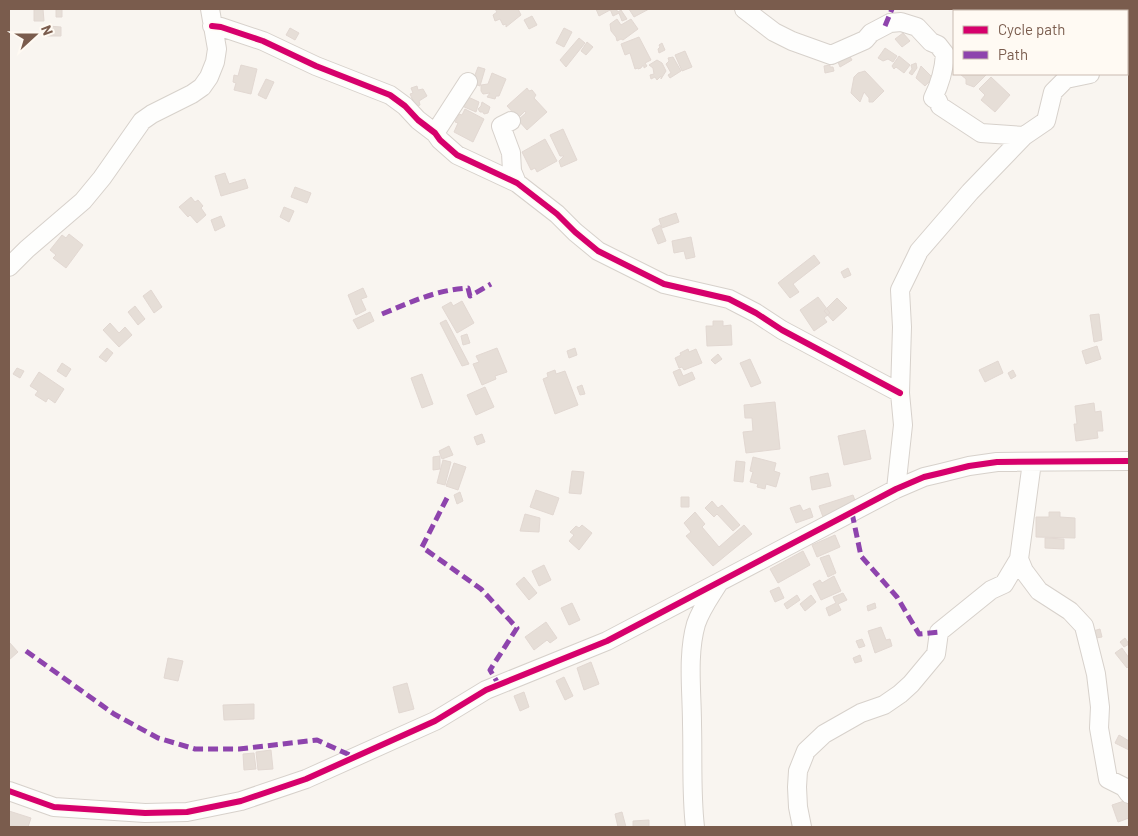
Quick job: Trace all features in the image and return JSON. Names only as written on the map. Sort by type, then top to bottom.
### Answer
[{"type":"street","points":[[744,9],[774,32],[792,41],[831,55],[865,40],[871,34],[890,23],[901,22],[917,26],[945,54],[945,68],[933,98],[938,101],[940,106],[981,133],[1024,136]]},
{"type":"street","points":[[211,17],[236,32],[263,40],[316,66],[390,95],[435,133],[457,155],[517,182],[557,214],[598,251],[614,260],[664,284],[729,299],[756,313],[782,330],[900,393]]},
{"type":"street","points":[[9,267],[82,202],[102,178],[142,121],[202,87],[209,77],[215,62],[217,49],[211,17]]},
{"type":"street","points":[[217,49],[224,40],[236,32]]},
{"type":"street","points":[[896,489],[903,425],[900,393],[902,327],[900,290],[908,271],[919,251],[970,192],[1024,136],[1046,121],[1053,92],[1068,77],[1083,75]]},
{"type":"street","points":[[435,133],[468,82]]},
{"type":"street","points":[[511,121],[501,126],[510,153],[512,171],[517,182]]},
{"type":"street","points":[[9,791],[54,807],[145,813],[187,812],[241,801],[306,779],[426,725],[486,690],[607,641],[896,489],[924,477],[969,466],[997,462],[1129,461]]},
{"type":"street","points":[[802,827],[796,787],[798,771],[806,752],[824,734],[861,713],[884,705],[900,694],[936,654],[939,632],[991,590],[1004,584],[1019,559],[1032,462]]},
{"type":"street","points":[[1019,559],[1024,571],[1039,591],[1070,611],[1084,626],[1096,674],[1100,707],[1099,728],[1108,778],[1124,787],[1129,794]]},
{"type":"street","points":[[695,827],[691,671],[693,639],[702,609],[718,583]]},
{"type":"building","points":[[34,9],[43,9],[44,21],[34,21]]},
{"type":"building","points":[[56,9],[62,9],[62,17],[56,17]]},
{"type":"building","points":[[495,9],[518,9],[521,15],[506,27],[506,24],[503,25],[500,19],[495,21],[493,15],[497,12]]},
{"type":"building","points":[[596,9],[609,9],[610,10],[599,16]]},
{"type":"building","points":[[610,9],[616,9],[618,12],[621,10],[627,19],[622,21],[619,13],[613,16]]},
{"type":"building","points":[[629,9],[649,9],[634,17]]},
{"type":"building","points":[[985,9],[1002,10],[986,10]]},
{"type":"building","points":[[532,16],[537,25],[529,29],[524,20]]},
{"type":"building","points":[[617,19],[621,25],[631,19],[638,29],[623,40],[617,41],[611,31],[610,24]]},
{"type":"building","points":[[48,26],[61,27],[61,36],[47,36]]},
{"type":"building","points":[[290,28],[299,33],[295,40],[286,35]]},
{"type":"building","points":[[564,28],[572,32],[564,47],[556,43]]},
{"type":"building","points":[[903,33],[910,41],[902,47],[895,39]]},
{"type":"building","points":[[639,37],[651,60],[645,63],[647,66],[644,68],[642,66],[635,69],[630,53],[625,55],[621,44]]},
{"type":"building","points":[[579,38],[585,43],[566,67],[560,60]]},
{"type":"building","points":[[587,42],[593,47],[586,55],[581,51]]},
{"type":"building","points":[[662,43],[665,50],[659,53],[659,45]]},
{"type":"building","points":[[885,48],[897,56],[893,62],[888,59],[883,61],[878,58]]},
{"type":"building","points":[[685,51],[692,67],[682,71],[675,55]]},
{"type":"building","points":[[848,53],[852,60],[840,67],[836,57]]},
{"type":"building","points":[[899,56],[910,65],[904,73],[896,67],[894,69],[892,66]]},
{"type":"building","points":[[673,57],[681,71],[670,78],[668,75],[671,73],[666,64],[669,61],[668,58]]},
{"type":"building","points":[[657,60],[662,63],[666,71],[661,79],[661,76],[657,80],[655,77],[651,79],[650,75],[654,74],[653,68],[649,65]]},
{"type":"building","points":[[916,63],[917,68],[912,75],[909,73],[912,69],[911,65]]},
{"type":"building","points":[[241,65],[257,69],[251,94],[234,90],[236,83],[233,82],[234,75],[238,76]]},
{"type":"building","points":[[830,65],[834,71],[825,73],[824,66]]},
{"type":"building","points":[[921,66],[933,78],[925,86],[916,78]]},
{"type":"building","points":[[478,67],[485,69],[480,86],[472,83]]},
{"type":"building","points":[[865,71],[884,91],[873,102],[869,102],[869,98],[864,92],[860,102],[851,93],[854,77],[858,73]]},
{"type":"building","points":[[492,73],[506,79],[499,96],[496,96],[495,99],[487,97],[490,93],[483,94],[481,91],[481,85],[488,84]]},
{"type":"building","points":[[961,75],[986,75],[974,87],[966,84],[966,79]]},
{"type":"building","points":[[991,77],[1010,95],[995,112],[981,100],[985,95],[979,89]]},
{"type":"building","points":[[266,79],[274,82],[266,99],[258,95]]},
{"type":"building","points":[[417,86],[418,90],[423,89],[427,96],[419,101],[420,105],[416,107],[410,94],[413,93],[411,88]]},
{"type":"building","points":[[527,88],[529,91],[532,90],[536,95],[534,98],[547,112],[527,130],[518,120],[526,113],[525,111],[518,118],[507,106]]},
{"type":"building","points":[[466,96],[479,102],[476,112],[462,106]]},
{"type":"building","points":[[482,102],[490,107],[488,113],[484,114],[478,109]]},
{"type":"building","points":[[465,109],[484,119],[473,142],[454,132],[458,123],[455,122],[459,114],[462,115]]},
{"type":"building","points":[[563,129],[577,160],[561,167],[559,161],[564,156],[560,156],[550,135]]},
{"type":"building","points":[[545,139],[557,161],[537,172],[535,168],[531,170],[522,152]]},
{"type":"building","points":[[225,173],[229,184],[245,179],[248,188],[221,196],[215,176]]},
{"type":"building","points":[[295,187],[311,193],[307,203],[291,197]]},
{"type":"building","points":[[191,197],[195,202],[198,200],[203,206],[201,208],[206,215],[197,223],[179,207]]},
{"type":"building","points":[[284,207],[294,211],[289,222],[280,217]]},
{"type":"building","points":[[676,213],[679,222],[662,228],[659,219]]},
{"type":"building","points":[[221,216],[225,226],[215,231],[211,220]]},
{"type":"building","points":[[660,225],[666,241],[658,244],[652,229]]},
{"type":"building","points":[[69,234],[83,245],[66,268],[53,258],[56,255],[50,250],[62,235],[66,238]]},
{"type":"building","points":[[691,237],[695,257],[686,259],[684,251],[674,253],[672,241]]},
{"type":"building","points":[[814,255],[820,263],[793,284],[799,292],[790,298],[778,283]]},
{"type":"building","points":[[848,268],[851,275],[844,278],[841,272]]},
{"type":"building","points":[[363,288],[367,297],[361,299],[366,310],[356,315],[348,295]]},
{"type":"building","points":[[151,290],[162,307],[154,313],[143,296]]},
{"type":"building","points":[[818,297],[830,313],[824,318],[827,322],[814,331],[800,310]]},
{"type":"building","points":[[837,298],[847,308],[833,321],[824,311]]},
{"type":"building","points":[[462,301],[474,323],[457,333],[442,307],[451,302],[453,306]]},
{"type":"building","points":[[135,306],[145,319],[138,325],[128,312]]},
{"type":"building","points":[[370,312],[374,321],[358,329],[353,320]]},
{"type":"building","points":[[1099,314],[1102,340],[1094,342],[1090,315]]},
{"type":"building","points":[[446,320],[469,364],[462,366],[440,323]]},
{"type":"building","points":[[713,321],[723,321],[723,326],[731,325],[732,345],[707,346],[706,326],[713,326]]},
{"type":"building","points":[[110,323],[119,333],[125,327],[132,335],[119,347],[103,330]]},
{"type":"building","points":[[467,334],[470,343],[463,345],[461,336]]},
{"type":"building","points":[[1097,346],[1101,359],[1086,364],[1082,351]]},
{"type":"building","points":[[107,348],[113,353],[106,362],[99,357]]},
{"type":"building","points":[[497,348],[507,372],[495,376],[496,379],[482,385],[473,364],[479,362],[476,356]]},
{"type":"building","points":[[575,348],[577,355],[569,358],[567,351]]},
{"type":"building","points":[[688,349],[689,352],[696,349],[702,363],[684,370],[682,367],[679,368],[675,358]]},
{"type":"building","points":[[718,354],[722,359],[715,364],[711,360]]},
{"type":"building","points":[[750,359],[761,383],[751,387],[740,363]]},
{"type":"building","points":[[998,361],[1003,373],[985,382],[979,370]]},
{"type":"building","points":[[62,363],[71,369],[66,377],[57,371]]},
{"type":"building","points":[[17,368],[24,371],[20,378],[13,374]]},
{"type":"building","points":[[680,369],[683,376],[692,372],[695,379],[679,386],[673,372]]},
{"type":"building","points":[[555,370],[556,374],[565,371],[578,405],[555,414],[543,379],[548,377],[547,373]]},
{"type":"building","points":[[1013,370],[1016,376],[1011,379],[1008,373]]},
{"type":"building","points":[[39,372],[64,389],[55,403],[48,398],[46,402],[35,395],[38,391],[30,386]]},
{"type":"building","points":[[422,374],[433,404],[422,408],[411,378]]},
{"type":"building","points":[[582,385],[585,394],[580,395],[577,387]]},
{"type":"building","points":[[485,387],[494,407],[476,415],[467,395]]},
{"type":"building","points":[[775,402],[780,449],[746,453],[743,432],[753,431],[752,418],[745,418],[744,405]]},
{"type":"building","points":[[1094,403],[1095,412],[1101,411],[1103,431],[1097,431],[1098,438],[1076,441],[1074,424],[1077,424],[1075,406]]},
{"type":"building","points":[[865,430],[871,459],[844,465],[838,436]]},
{"type":"building","points":[[482,434],[485,442],[477,445],[474,437]]},
{"type":"building","points":[[449,446],[453,455],[442,459],[439,451]]},
{"type":"building","points":[[440,456],[440,469],[433,470],[433,457]]},
{"type":"building","points":[[753,457],[776,463],[774,471],[780,473],[776,487],[766,484],[765,489],[757,487],[758,484],[750,482],[753,472],[750,471]]},
{"type":"building","points":[[443,460],[451,462],[445,485],[437,483]]},
{"type":"building","points":[[736,461],[745,462],[743,482],[734,481]]},
{"type":"building","points":[[454,463],[466,467],[458,490],[446,486]]},
{"type":"building","points":[[572,471],[584,472],[581,494],[569,493]]},
{"type":"building","points":[[828,473],[831,486],[812,490],[810,477]]},
{"type":"building","points":[[536,490],[559,498],[553,515],[530,507]]},
{"type":"building","points":[[460,492],[463,501],[457,504],[454,495]]},
{"type":"building","points":[[853,495],[857,506],[823,517],[819,506]]},
{"type":"building","points":[[681,497],[689,497],[689,507],[681,507]]},
{"type":"building","points":[[712,501],[718,508],[722,505],[740,525],[733,531],[717,514],[714,517],[705,508]]},
{"type":"building","points":[[800,505],[803,511],[810,508],[813,517],[796,523],[790,508]]},
{"type":"building","points":[[695,512],[705,524],[702,527],[719,547],[744,525],[752,534],[713,566],[686,536],[691,532],[684,523]]},
{"type":"building","points":[[1049,512],[1060,512],[1060,517],[1075,518],[1075,538],[1036,537],[1036,517],[1049,517]]},
{"type":"building","points":[[525,514],[540,518],[539,532],[520,531]]},
{"type":"building","points":[[582,525],[592,533],[579,550],[569,541],[574,535],[570,532],[576,526],[579,528]]},
{"type":"building","points":[[835,535],[840,547],[817,557],[812,545]]},
{"type":"building","points":[[1045,538],[1064,539],[1064,549],[1045,548]]},
{"type":"building","points":[[803,551],[810,565],[778,583],[770,569]]},
{"type":"building","points":[[829,555],[836,573],[828,577],[820,558]]},
{"type":"building","points":[[544,565],[551,580],[539,586],[532,571]]},
{"type":"building","points":[[834,576],[841,591],[821,600],[813,584],[820,580],[822,583]]},
{"type":"building","points":[[524,577],[537,593],[529,600],[516,584]]},
{"type":"building","points":[[779,587],[784,598],[775,602],[770,591]]},
{"type":"building","points":[[843,593],[847,600],[838,604],[841,610],[829,616],[826,608],[836,603],[833,597]]},
{"type":"building","points":[[797,595],[800,600],[787,609],[784,604]]},
{"type":"building","points":[[811,595],[816,602],[805,611],[800,604]]},
{"type":"building","points":[[572,603],[580,620],[569,625],[561,608]]},
{"type":"building","points":[[875,603],[876,608],[868,611],[867,606]]},
{"type":"building","points":[[546,622],[557,638],[550,643],[547,640],[534,650],[525,637]]},
{"type":"building","points":[[881,627],[886,640],[890,639],[892,646],[875,653],[868,631]]},
{"type":"building","points":[[1100,629],[1102,637],[1096,638],[1093,631]]},
{"type":"building","points":[[1125,638],[1129,644],[1124,647],[1120,642]]},
{"type":"building","points":[[862,639],[865,646],[859,648],[856,641]]},
{"type":"building","points":[[9,642],[18,652],[9,660]]},
{"type":"building","points":[[1122,648],[1129,658],[1129,666],[1127,668],[1115,653]]},
{"type":"building","points":[[860,655],[862,661],[855,663],[853,658]]},
{"type":"building","points":[[168,658],[183,661],[178,681],[164,678]]},
{"type":"building","points":[[591,662],[599,684],[584,690],[577,668]]},
{"type":"building","points":[[564,677],[573,696],[565,700],[556,681]]},
{"type":"building","points":[[407,683],[414,709],[399,713],[393,687]]},
{"type":"building","points":[[524,692],[529,707],[520,711],[514,696]]},
{"type":"building","points":[[254,704],[254,719],[224,720],[223,705]]},
{"type":"building","points":[[1119,735],[1129,741],[1129,750],[1115,743]]},
{"type":"building","points":[[271,750],[273,769],[258,770],[256,752]]},
{"type":"building","points":[[254,753],[256,769],[244,770],[243,754]]},
{"type":"building","points":[[1127,800],[1129,818],[1118,822],[1112,805]]},
{"type":"building","points":[[9,811],[31,818],[28,827],[9,826]]},
{"type":"building","points":[[622,812],[626,827],[618,827],[615,814]]},
{"type":"building","points":[[649,820],[649,827],[633,827],[633,821]]},
{"type":"marked path","points":[[885,26],[892,9]]},
{"type":"marked path","points":[[382,314],[424,297],[445,291],[468,288],[470,296],[491,284]]},
{"type":"marked path","points":[[447,498],[422,547],[481,589],[517,628],[490,670],[499,685]]},
{"type":"marked path","points":[[852,513],[861,556],[897,597],[919,634],[939,632]]},
{"type":"marked path","points":[[26,651],[114,714],[158,738],[195,749],[239,749],[317,740],[354,757]]},
{"type":"cycle path","points":[[212,26],[221,27],[263,41],[316,66],[390,95],[405,106],[457,155],[517,183],[557,214],[598,251],[664,284],[729,299],[756,313],[782,330],[900,393]]},
{"type":"cycle path","points":[[9,791],[54,807],[145,813],[187,812],[241,801],[306,779],[435,721],[486,690],[607,641],[896,489],[924,477],[969,466],[997,462],[1129,461]]}]
